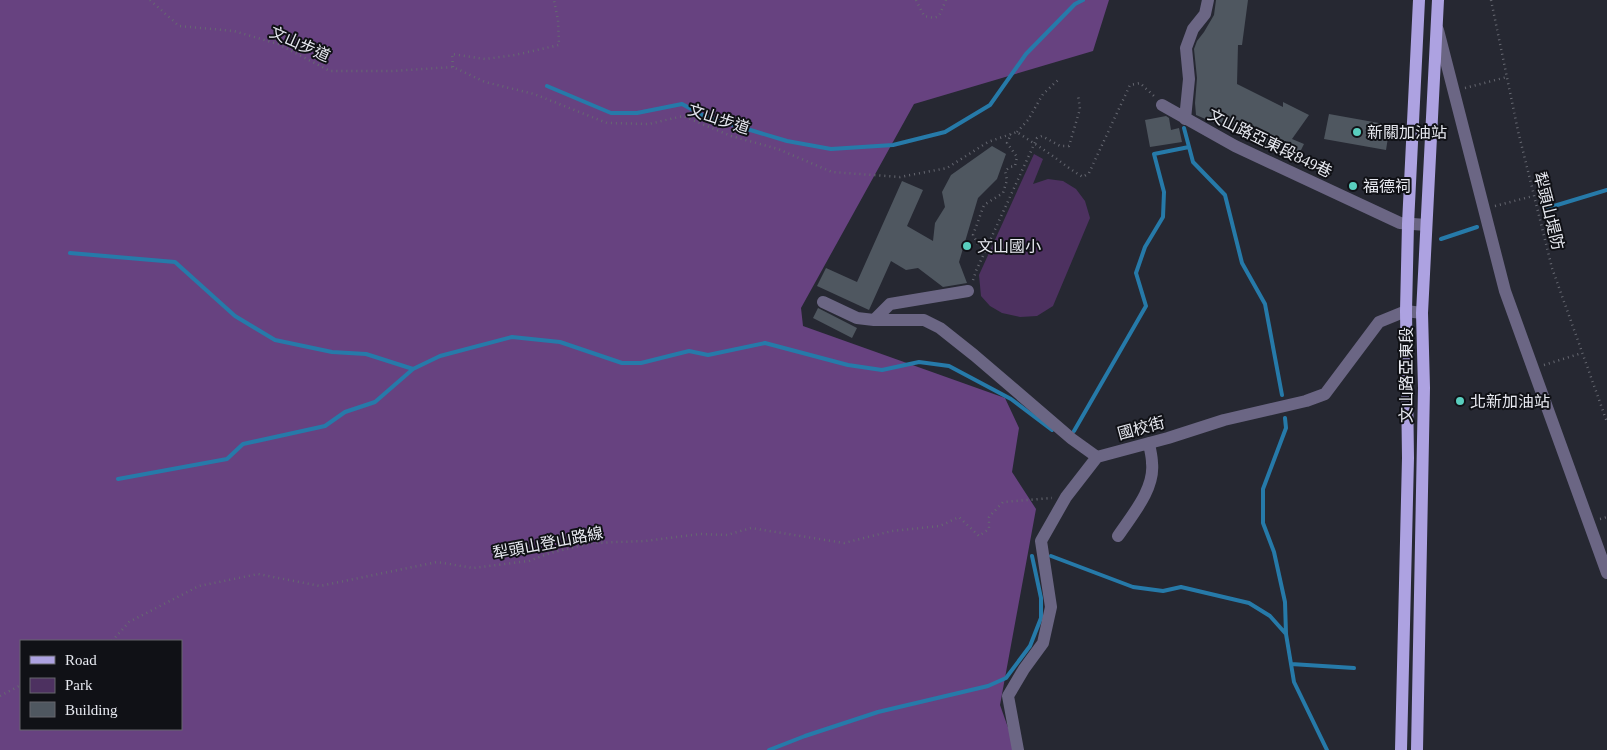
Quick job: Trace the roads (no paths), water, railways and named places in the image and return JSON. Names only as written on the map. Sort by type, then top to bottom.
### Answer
[{"type":"main road","name":"文山路亞東段","points":[[1402,750],[1408,444],[1406,311],[1408,224],[1419,0]]},
{"type":"main road","name":"文山路亞東段","points":[[1417,750],[1424,388],[1422,313],[1438,0]]},
{"type":"street","points":[[1185,119],[1190,79],[1186,48],[1193,29],[1205,14],[1208,0]]},
{"type":"street","points":[[1436,23],[1505,291],[1607,573]]},
{"type":"street","name":"文山路亞東段849巷","points":[[1162,105],[1234,146],[1400,223],[1426,224]]},
{"type":"street","points":[[874,320],[890,304],[968,291]]},
{"type":"street","points":[[823,302],[857,318],[924,320],[940,328],[1072,439],[1097,457],[1066,497],[1041,541],[1050,607],[1043,643],[1024,669],[1008,696],[1018,750]]},
{"type":"street","points":[[1406,311],[1422,313]]},
{"type":"street","name":"國校街","points":[[1097,457],[1224,420],[1306,401],[1325,394],[1380,322],[1406,311]]},
{"type":"street","points":[[1406,388],[1424,388]]},
{"type":"street","points":[[1118,536],[1146,493],[1149,485],[1153,464],[1149,443]]},
{"type":"street","points":[[1408,444],[1422,445]]},
{"type":"waterway","points":[[547,86],[611,113],[637,113],[682,104],[704,116],[787,141],[831,149],[893,145],[945,132],[990,105],[1026,54],[1075,4],[1083,0]]},
{"type":"waterway","points":[[1184,128],[1193,162],[1225,195],[1242,263],[1265,304],[1282,395]]},
{"type":"waterway","points":[[1074,431],[1146,306],[1136,273],[1145,247],[1163,217],[1164,192],[1154,154],[1189,147]]},
{"type":"waterway","points":[[1544,209],[1607,190]]},
{"type":"waterway","points":[[1441,239],[1477,227]]},
{"type":"waterway","points":[[70,253],[175,262],[235,316],[275,340],[332,352],[366,354],[413,369]]},
{"type":"waterway","points":[[118,479],[227,459],[243,444],[325,426],[345,412],[375,402],[413,369],[440,356],[512,337],[560,342],[622,363],[641,363],[689,351],[708,355],[765,343],[848,365],[882,370],[919,362],[949,366],[1011,399],[1052,430]]},
{"type":"waterway","points":[[1285,418],[1286,428],[1263,489],[1263,523],[1274,552],[1285,602],[1286,634],[1294,682],[1327,750]]},
{"type":"waterway","points":[[769,750],[878,712],[988,686],[1006,678],[1030,646],[1041,618],[1041,598],[1032,556]]},
{"type":"waterway","points":[[1051,556],[1133,587],[1163,591],[1181,587],[1249,603],[1270,616],[1286,634]]},
{"type":"waterway","points":[[1291,664],[1354,668]]},
{"type":"place","name":"新關加油站","points":[[1357,132]]},
{"type":"place","name":"福德祠","points":[[1353,186]]},
{"type":"place","name":"文山國小","points":[[967,246]]},
{"type":"place","name":"北新加油站","points":[[1460,401]]}]
